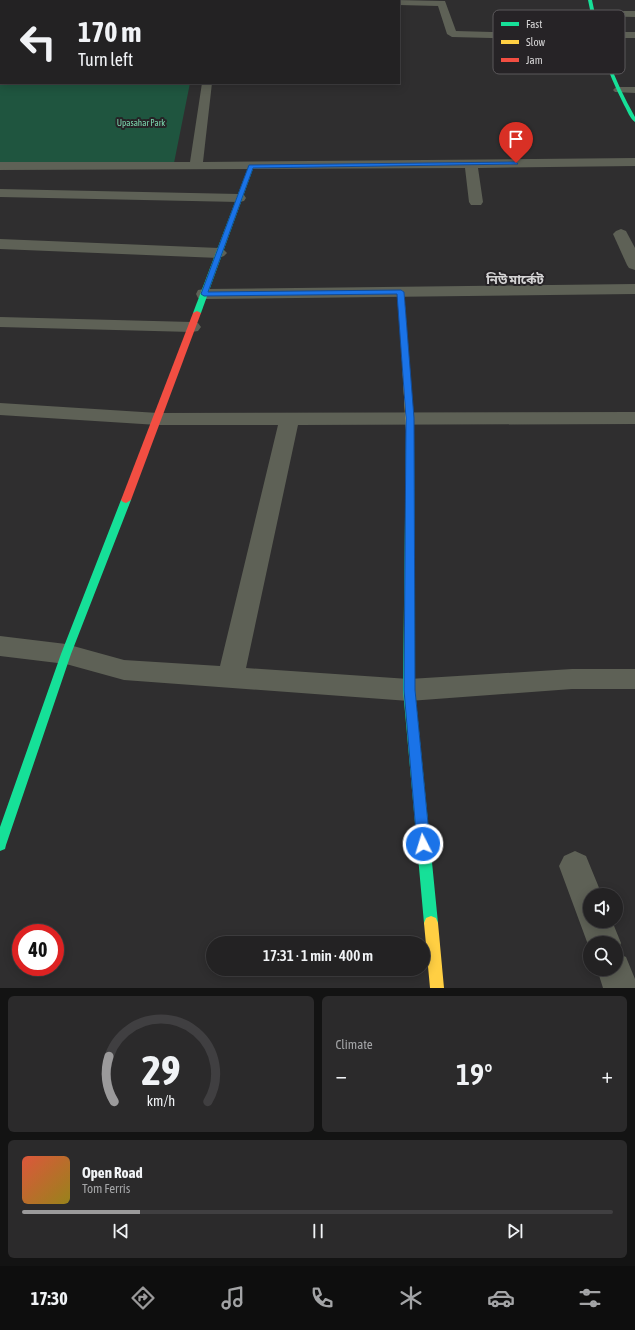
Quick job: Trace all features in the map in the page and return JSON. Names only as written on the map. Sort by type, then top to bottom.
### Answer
[{"type":"main road","points":[[590,0],[591,10]]},
{"type":"main road","points":[[611,74],[635,121]]},
{"type":"main road","points":[[0,845],[66,654],[158,419],[251,166]]},
{"type":"main road","points":[[401,292],[410,418],[409,690],[437,988]]},
{"type":"street","points":[[400,1],[442,3],[452,34],[493,35]]},
{"type":"street","points":[[625,36],[635,35]]},
{"type":"street","points":[[196,165],[206,84]]},
{"type":"street","points":[[619,90],[635,90]]},
{"type":"street","points":[[0,166],[251,166],[635,162]]},
{"type":"street","points":[[471,164],[476,202]]},
{"type":"street","points":[[0,193],[239,198]]},
{"type":"street","points":[[621,234],[635,265]]},
{"type":"street","points":[[0,244],[219,253]]},
{"type":"street","points":[[204,294],[635,289]]},
{"type":"street","points":[[0,322],[192,327]]},
{"type":"street","points":[[0,409],[158,419],[635,418]]},
{"type":"street","points":[[231,677],[289,419]]},
{"type":"street","points":[[0,646],[66,654],[124,670],[409,690],[572,679],[635,679]]},
{"type":"street","points":[[574,866],[583,889]]},
{"type":"street","points":[[617,976],[621,988]]},
{"type":"green space","name":"Upasahar Park","points":[[0,84],[190,84],[174,163],[0,162]]},
{"type":"traffic: fast","points":[[590,0],[592,10]]},
{"type":"traffic: fast","points":[[611,74],[635,121]]},
{"type":"traffic: fast","points":[[197,313],[251,166]]},
{"type":"traffic: fast","points":[[410,431],[409,690],[431,923]]},
{"type":"traffic: fast","points":[[0,845],[66,654],[126,500]]},
{"type":"traffic: slow","points":[[401,292],[410,431]]},
{"type":"traffic: slow","points":[[431,923],[437,988]]},
{"type":"traffic: jam","points":[[126,500],[197,313]]},
{"type":"district","name":"নিউ মার্কেট","points":[[515,279]]},
{"type":"route","points":[[423,844],[409,690],[410,418],[401,292],[204,294],[251,166],[516,163]]}]
